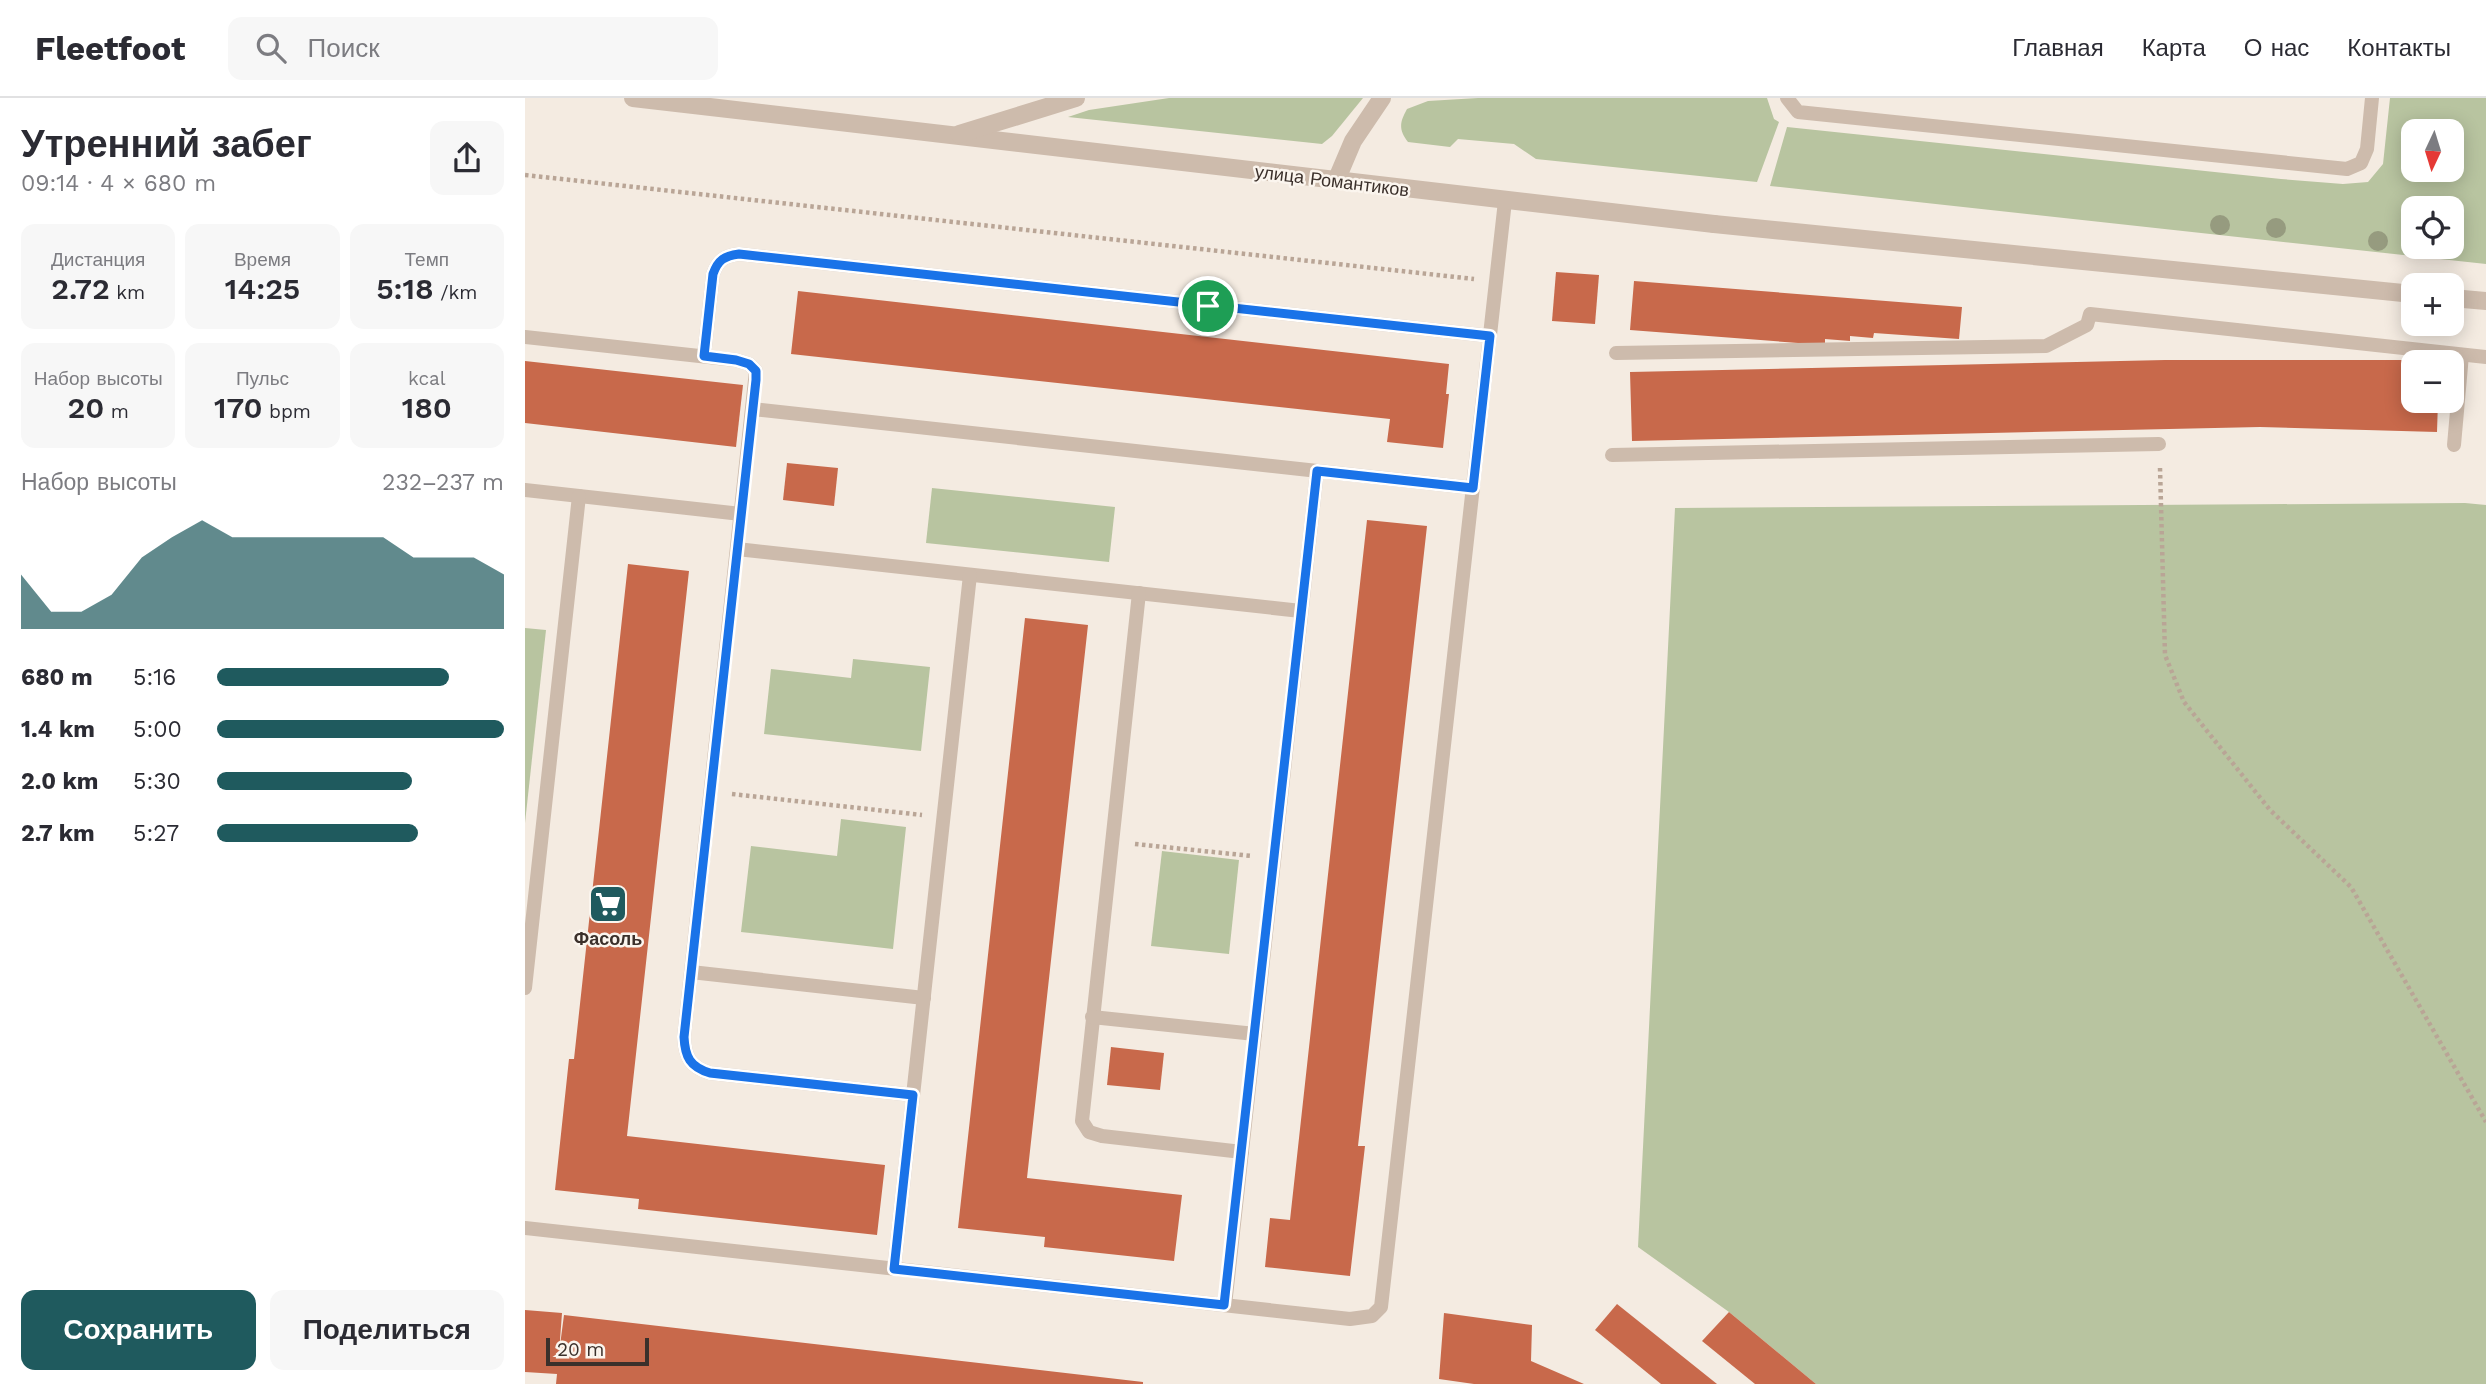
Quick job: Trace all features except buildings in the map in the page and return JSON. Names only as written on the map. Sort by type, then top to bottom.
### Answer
[{"type":"street","name":"улица Романтиков","points":[[633,98],[1505,201],[2401,293]]},
{"type":"street","name":"улица Романтиков","points":[[951,136],[1076,98]]},
{"type":"street","points":[[1336,181],[1353,141],[1382,98]]},
{"type":"street","points":[[2464,299],[2486,301]]},
{"type":"lane","points":[[1787,98],[1798,112],[2347,169],[2361,163],[2367,149],[2372,98]]},
{"type":"lane","points":[[525,1228],[1350,1319],[1372,1317],[1381,1307],[1505,201]]},
{"type":"lane","points":[[704,356],[713,274],[717,262],[726,256],[739,254],[1490,336]]},
{"type":"lane","points":[[1616,353],[2046,346],[2087,324],[2089,314],[2417,350]]},
{"type":"lane","points":[[525,337],[704,356],[749,364],[756,371],[684,1037],[685,1054],[696,1069],[710,1073],[913,1095]]},
{"type":"lane","points":[[2464,355],[2486,357]]},
{"type":"lane","points":[[753,409],[1473,488]]},
{"type":"lane","points":[[2453,445],[2456,413]]},
{"type":"lane","points":[[1612,455],[2159,444]]},
{"type":"lane","points":[[1224,1305],[1317,471]]},
{"type":"lane","points":[[525,490],[741,514]]},
{"type":"lane","points":[[525,988],[528,936],[579,496]]},
{"type":"lane","points":[[737,549],[1301,611]]},
{"type":"lane","points":[[894,1269],[970,575]]},
{"type":"lane","points":[[1139,593],[1082,1121],[1089,1132],[1102,1136],[1242,1152]]},
{"type":"lane","points":[[691,972],[924,998]]},
{"type":"lane","points":[[1092,1017],[1255,1034]]},
{"type":"path","points":[[525,175],[1496,281]]},
{"type":"path","points":[[2159,444],[2165,655],[2184,702],[2270,810],[2351,887],[2486,1122]]},
{"type":"path","points":[[711,792],[944,817]]},
{"type":"path","points":[[1112,841],[1274,859]]},
{"type":"green space","points":[[1169,98],[1363,98],[1332,136],[1322,144],[1068,117],[1089,110]]},
{"type":"green space","points":[[1478,98],[1767,98],[1774,119],[1779,122],[1757,182],[1536,159],[1514,144],[1458,139],[1450,147],[1408,142],[1401,129],[1407,109],[1428,101]]},
{"type":"green space","points":[[2390,98],[2486,98],[2486,264],[2440,259],[2464,259],[2464,196],[2401,196],[2401,255],[1770,186],[1787,127],[2281,179],[2343,184],[2368,182],[2383,164]]},
{"type":"green space","points":[[932,488],[1115,507],[1109,562],[926,543]]},
{"type":"green space","points":[[2486,505],[2486,1384],[1816,1384],[1729,1312],[1638,1247],[1675,508]]},
{"type":"green space","points":[[525,628],[546,630],[525,823]]},
{"type":"green space","points":[[853,659],[930,667],[921,751],[764,734],[771,669],[851,678]]},
{"type":"green space","points":[[841,819],[906,827],[893,949],[741,932],[751,846],[837,856]]},
{"type":"green space","points":[[1162,851],[1239,860],[1229,954],[1151,946]]},
{"type":"place","name":"Фасоль","points":[[608,904]]},
{"type":"route","points":[[739,254],[1208,306],[1490,336],[1473,488],[1317,471],[1224,1305],[894,1269],[913,1095],[710,1073],[696,1069],[685,1054],[684,1037],[756,380],[756,371],[749,364],[704,356],[713,274],[717,262],[726,256],[739,254]]}]
